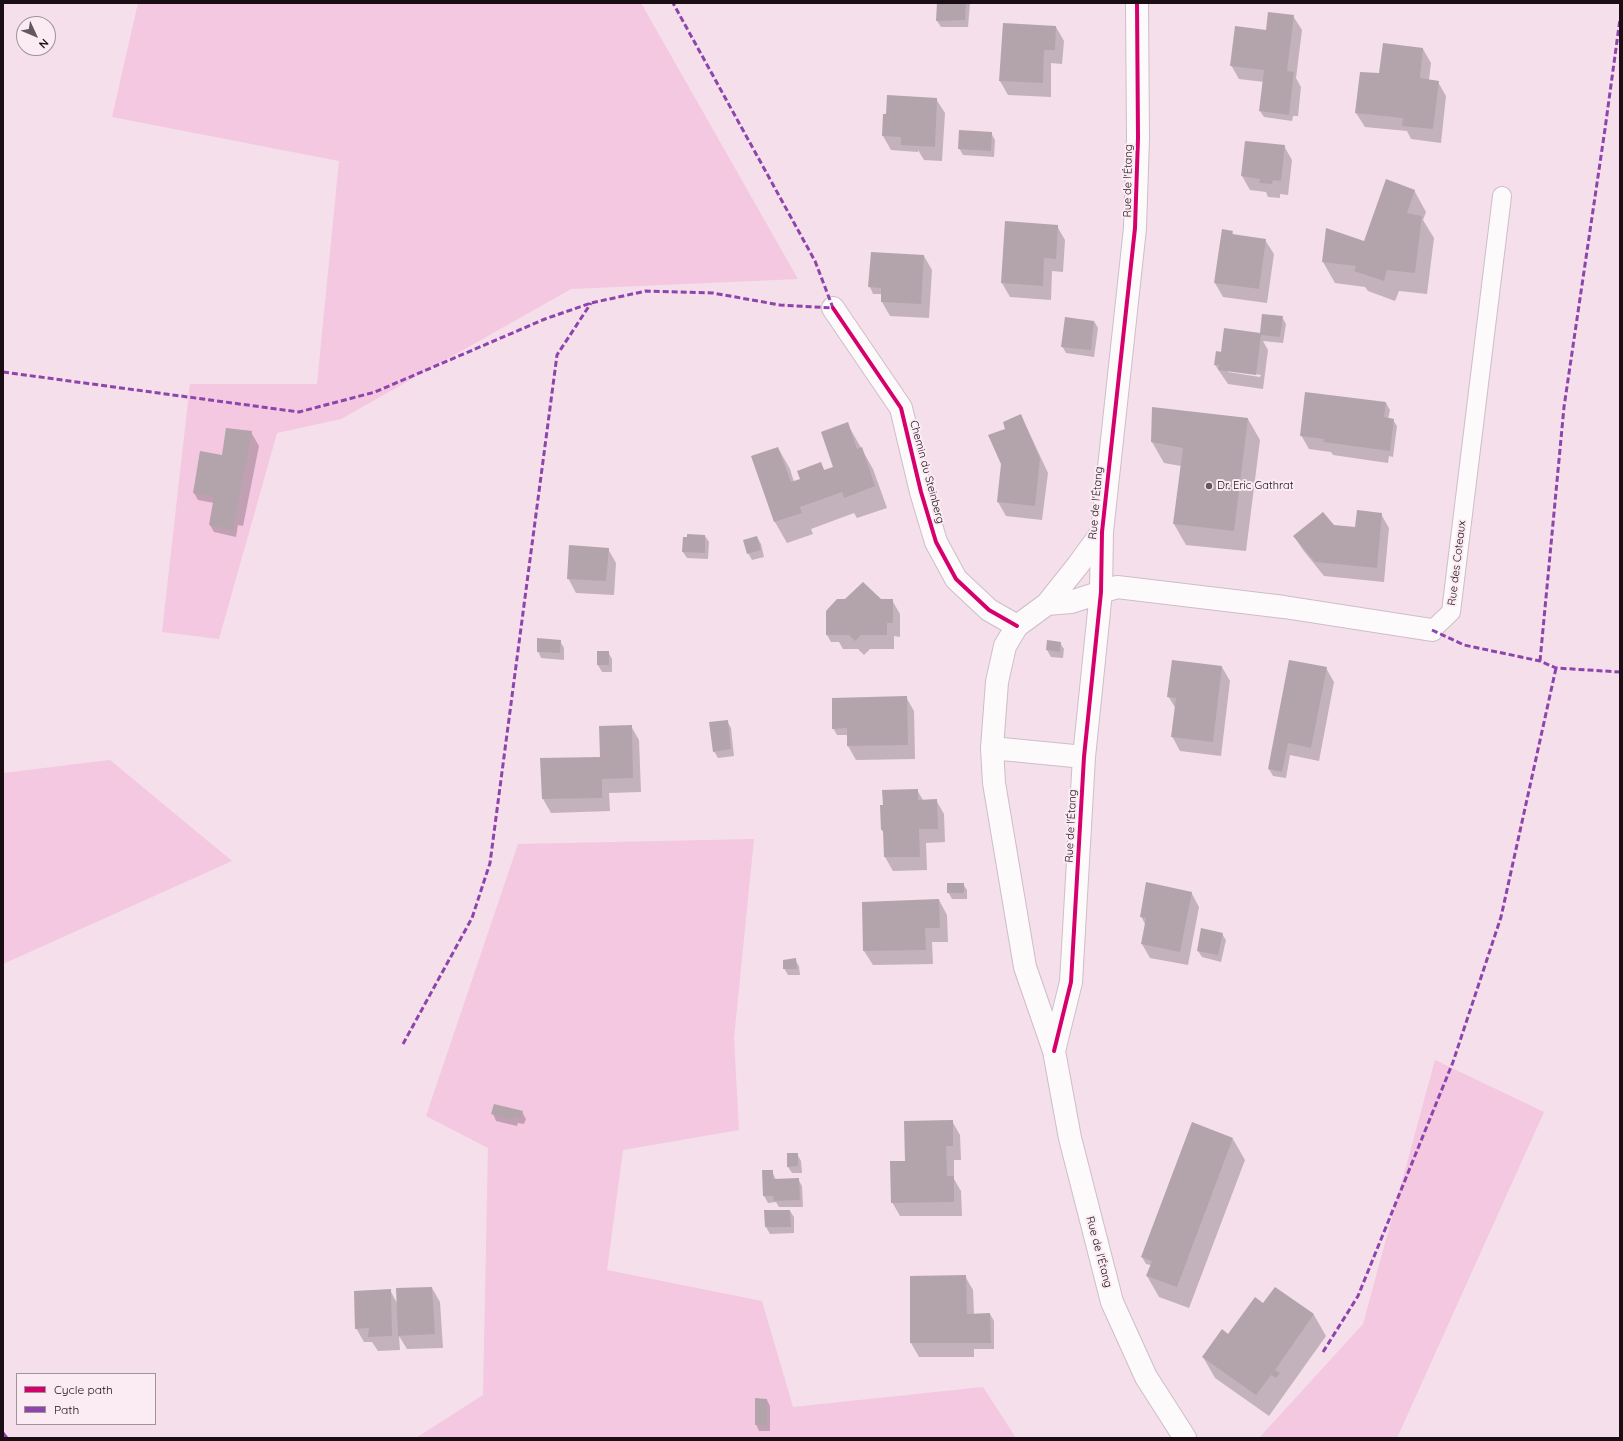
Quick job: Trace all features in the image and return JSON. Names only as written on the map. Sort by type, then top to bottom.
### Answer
[{"type":"street","name":"Rue de l'Étang","points":[[1054,1051],[1071,982],[1084,757],[1101,592],[1102,532],[1135,228],[1138,138],[1137,3]]},
{"type":"street","name":"Chemin du Steinberg","points":[[832,308],[901,408],[921,492],[936,542],[956,579],[989,610],[1016,626]]},
{"type":"street","name":"Rue de l'Étang","points":[[1102,532],[1047,604],[1016,626],[1005,646],[997,682],[992,748],[996,795],[1025,967],[1054,1051],[1070,1138],[1112,1302],[1146,1377],[1185,1438]]},
{"type":"street","name":"Rue des Coteaux","points":[[1047,604],[1072,602],[1117,587],[1284,607],[1432,630]]},
{"type":"street","points":[[992,748],[1084,757]]},
{"type":"lane","name":"Rue des Coteaux","points":[[1432,630],[1451,612],[1502,196]]},
{"type":"shaded area","points":[[138,3],[641,3],[798,279],[571,289],[341,419],[277,433],[219,639],[162,632],[190,384],[317,384],[339,161],[112,117]]},
{"type":"shaded area","points":[[110,760],[232,861],[3,964],[3,773]]},
{"type":"shaded area","points":[[754,839],[734,1038],[739,1130],[623,1150],[607,1270],[762,1301],[793,1407],[983,1387],[1016,1438],[416,1438],[483,1395],[488,1148],[426,1116],[518,844]]},
{"type":"shaded area","points":[[1435,1060],[1544,1112],[1397,1438],[1259,1438],[1363,1324]]},
{"type":"building","points":[[937,3],[966,3],[965,20],[936,21]]},
{"type":"building","points":[[1268,12],[1294,15],[1287,71],[1294,72],[1289,115],[1259,111],[1264,70],[1230,66],[1235,26],[1266,30]]},
{"type":"building","points":[[1003,23],[1056,26],[1055,50],[1044,50],[1043,83],[999,81]]},
{"type":"building","points":[[1383,43],[1423,48],[1420,78],[1439,81],[1433,129],[1402,126],[1403,118],[1355,113],[1360,72],[1379,73]]},
{"type":"building","points":[[887,95],[937,98],[935,147],[901,145],[901,137],[882,136],[883,114],[886,114]]},
{"type":"building","points":[[959,130],[992,132],[991,151],[958,149]]},
{"type":"building","points":[[1245,141],[1285,145],[1281,181],[1273,180],[1272,184],[1259,183],[1260,179],[1241,176]]},
{"type":"building","points":[[1386,179],[1415,190],[1407,213],[1422,216],[1415,273],[1387,270],[1384,281],[1354,271],[1356,266],[1322,262],[1326,228],[1364,241]]},
{"type":"building","points":[[1005,221],[1058,225],[1056,259],[1044,258],[1043,286],[1001,283]]},
{"type":"building","points":[[1222,229],[1233,231],[1232,234],[1266,239],[1259,289],[1214,283]]},
{"type":"building","points":[[871,252],[924,255],[921,304],[881,302],[881,288],[868,287]]},
{"type":"building","points":[[1262,314],[1283,316],[1280,337],[1261,335],[1256,375],[1218,370],[1219,365],[1214,365],[1216,351],[1221,352],[1224,328],[1260,333]]},
{"type":"building","points":[[1065,317],[1094,321],[1091,350],[1061,347]]},
{"type":"building","points":[[1305,392],[1386,402],[1384,417],[1394,419],[1390,451],[1323,442],[1324,439],[1300,436]]},
{"type":"building","name":"Dr. Eric Gathrat","points":[[1152,407],[1248,418],[1234,531],[1173,524],[1183,448],[1151,442]]},
{"type":"building","points":[[1021,414],[1040,459],[1035,506],[997,502],[1001,464],[988,435],[1005,429],[1003,422]]},
{"type":"building","points":[[848,422],[857,449],[862,447],[875,486],[844,498],[842,492],[800,507],[802,513],[774,522],[751,456],[778,447],[791,482],[800,479],[797,471],[821,462],[824,470],[833,467],[821,432]]},
{"type":"building","points":[[226,428],[252,431],[233,530],[209,525],[214,497],[193,493],[200,451],[222,455]]},
{"type":"building","points":[[1357,510],[1382,513],[1377,568],[1315,562],[1293,536],[1323,512],[1334,525],[1355,527]]},
{"type":"building","points":[[687,534],[705,535],[705,553],[682,552],[683,537],[687,537]]},
{"type":"building","points":[[757,536],[761,550],[747,554],[743,540]]},
{"type":"building","points":[[569,545],[609,548],[606,581],[567,579]]},
{"type":"building","points":[[863,582],[881,599],[893,599],[893,623],[887,623],[887,635],[861,635],[855,641],[849,635],[826,635],[826,611],[837,599],[845,599]]},
{"type":"building","points":[[537,638],[561,640],[560,653],[537,652]]},
{"type":"building","points":[[1047,640],[1061,642],[1060,652],[1046,650]]},
{"type":"building","points":[[597,651],[609,651],[609,665],[597,665]]},
{"type":"building","points":[[1172,660],[1222,666],[1213,742],[1171,737],[1176,698],[1167,697]]},
{"type":"building","points":[[1289,660],[1327,667],[1311,748],[1288,743],[1282,772],[1268,769]]},
{"type":"building","points":[[907,696],[908,745],[847,746],[847,728],[832,729],[832,698]]},
{"type":"building","points":[[728,720],[731,749],[713,752],[709,722]]},
{"type":"building","points":[[632,725],[633,778],[602,779],[602,798],[542,799],[540,758],[600,757],[599,726]]},
{"type":"building","points":[[918,789],[918,800],[937,799],[938,829],[919,829],[920,857],[884,857],[880,805],[883,805],[882,790]]},
{"type":"building","points":[[1146,882],[1192,892],[1180,952],[1141,944],[1146,918],[1140,917]]},
{"type":"building","points":[[947,883],[964,883],[964,893],[947,893]]},
{"type":"building","points":[[939,899],[940,928],[925,928],[926,950],[863,951],[862,902]]},
{"type":"building","points":[[1201,928],[1223,933],[1218,955],[1197,951]]},
{"type":"building","points":[[796,958],[797,969],[783,969],[783,960]]},
{"type":"building","points":[[494,1104],[523,1111],[521,1118],[514,1116],[513,1120],[491,1114]]},
{"type":"building","points":[[953,1120],[953,1146],[946,1146],[947,1176],[954,1176],[954,1202],[891,1203],[890,1161],[905,1161],[904,1121]]},
{"type":"building","points":[[1192,1122],[1233,1138],[1177,1287],[1146,1276],[1152,1261],[1141,1257]]},
{"type":"building","points":[[787,1153],[798,1153],[798,1166],[787,1167]]},
{"type":"building","points":[[762,1170],[773,1170],[773,1179],[799,1178],[800,1200],[774,1201],[773,1196],[763,1196]]},
{"type":"building","points":[[764,1210],[790,1210],[791,1227],[765,1227]]},
{"type":"building","points":[[966,1275],[967,1314],[990,1313],[991,1343],[910,1343],[910,1276]]},
{"type":"building","points":[[432,1287],[435,1334],[398,1336],[396,1288]]},
{"type":"building","points":[[1275,1287],[1314,1314],[1275,1370],[1280,1373],[1276,1378],[1271,1375],[1256,1395],[1202,1357],[1222,1329],[1228,1334],[1255,1297],[1263,1303]]},
{"type":"building","points":[[391,1289],[392,1336],[368,1337],[369,1328],[355,1329],[354,1291]]},
{"type":"building","points":[[755,1398],[767,1399],[767,1425],[755,1425]]},
{"type":"marked path","points":[[3,372],[299,412],[375,392],[545,319],[591,303],[646,291],[713,293],[780,305],[833,308],[815,261],[673,3]]},
{"type":"marked path","points":[[1540,661],[1564,407],[1620,19]]},
{"type":"marked path","points":[[403,1044],[472,918],[490,863],[557,355],[591,303]]},
{"type":"marked path","points":[[1432,630],[1464,645],[1540,661],[1556,668],[1620,672]]},
{"type":"marked path","points":[[1323,1352],[1358,1296],[1453,1062],[1501,917],[1556,668]]},
{"type":"marked path","points":[[3,1433],[7,1438]]},
{"type":"cycle path","points":[[1054,1051],[1071,982],[1084,757],[1101,592],[1102,532],[1135,228],[1138,138],[1137,3]]},
{"type":"cycle path","points":[[833,308],[901,408],[921,492],[936,542],[956,579],[989,610],[1017,626]]},
{"type":"place","name":"Dr. Eric Gathrat","points":[[1209,486]]}]
